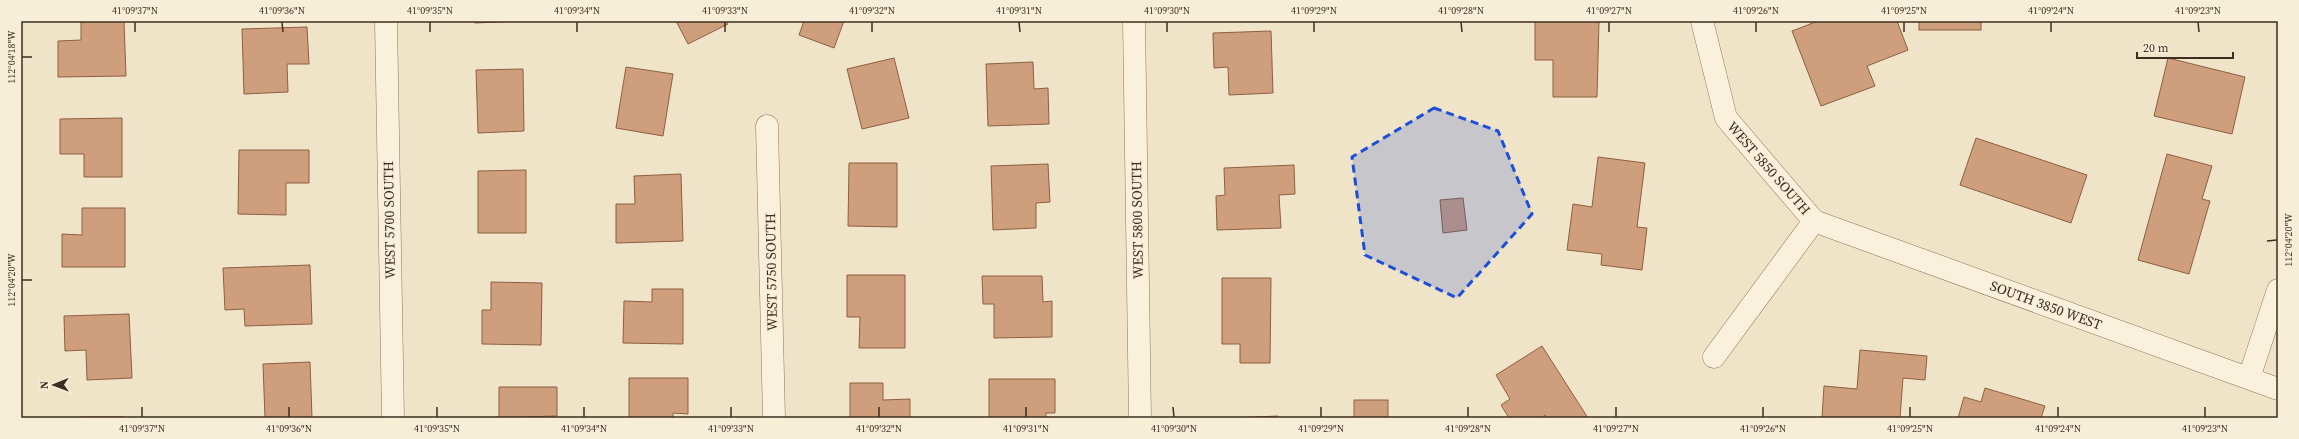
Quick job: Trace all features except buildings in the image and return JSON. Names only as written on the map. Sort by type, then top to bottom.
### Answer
[{"type":"street","name":"WEST 5700 SOUTH","points":[[386,21],[393,418]]},
{"type":"street","name":"WEST 5800 SOUTH","points":[[1134,21],[1140,418]]},
{"type":"street","name":"WEST 5850 SOUTH","points":[[1702,21],[1726,118],[1814,221],[1714,357]]},
{"type":"street","name":"WEST 5750 SOUTH","points":[[767,126],[774,418]]},
{"type":"street","name":"SOUTH 3850 WEST","points":[[1814,221],[2278,389]]},
{"type":"street","points":[[2249,378],[2278,290]]},
{"type":"highlighted area","points":[[1434,108],[1498,131],[1532,214],[1457,298],[1365,255],[1352,157]]}]
